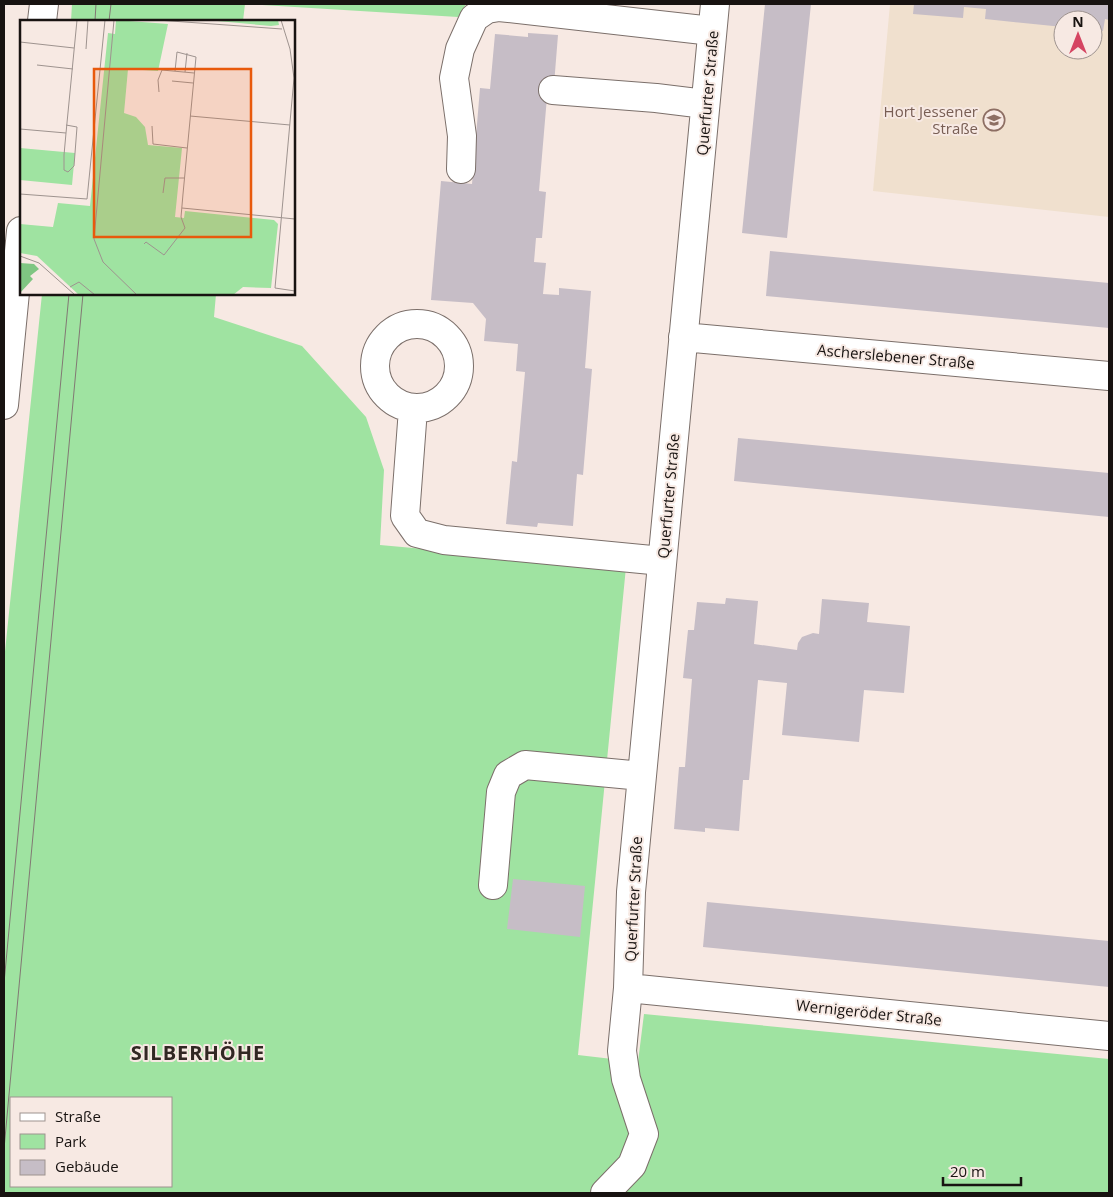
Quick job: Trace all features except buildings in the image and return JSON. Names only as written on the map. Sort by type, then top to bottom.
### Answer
[{"type":"street","points":[[42,20],[44,4]]},
{"type":"street","name":"Querfurter Straße","points":[[605,1193],[632,1165],[644,1134],[626,1079],[622,1051],[628,988],[631,892],[715,4]]},
{"type":"street","points":[[461,169],[462,136],[454,78],[460,49],[474,18],[487,9],[499,7],[648,14],[712,31]]},
{"type":"street","points":[[553,90],[705,104]]},
{"type":"street","points":[[4,405],[20,241]]},
{"type":"street","name":"Ascherslebener Straße","points":[[683,337],[1109,376]]},
{"type":"street","points":[[413,409],[405,516],[417,533],[444,540],[662,560]]},
{"type":"street","points":[[492,885],[501,792],[508,775],[525,765],[642,776]]},
{"type":"street","name":"Wernigeröder Straße","points":[[628,988],[1109,1036]]},
{"type":"shaded area","name":"Hort Jessener Straße","points":[[890,4],[1109,4],[1109,217],[873,191]]},
{"type":"green space","points":[[72,4],[245,4],[243,20],[71,20]]},
{"type":"green space","points":[[245,4],[466,4],[458,17]]},
{"type":"green space","points":[[42,295],[216,295],[214,317],[302,346],[366,417],[384,470],[380,545],[626,567],[578,1055],[638,1062],[644,1014],[1109,1059],[1109,1193],[4,1193],[4,661]]},
{"type":"tram line","points":[[95,20],[96,4]]},
{"type":"tram line","points":[[109,20],[111,4]]},
{"type":"tram line","points":[[4,983],[69,295]]},
{"type":"tram line","points":[[4,1149],[83,295]]},
{"type":"place","name":"Hort Jessener Straße","points":[[994,120]]},
{"type":"district","name":"SILBERHÖHE","points":[[198,1052]]}]
